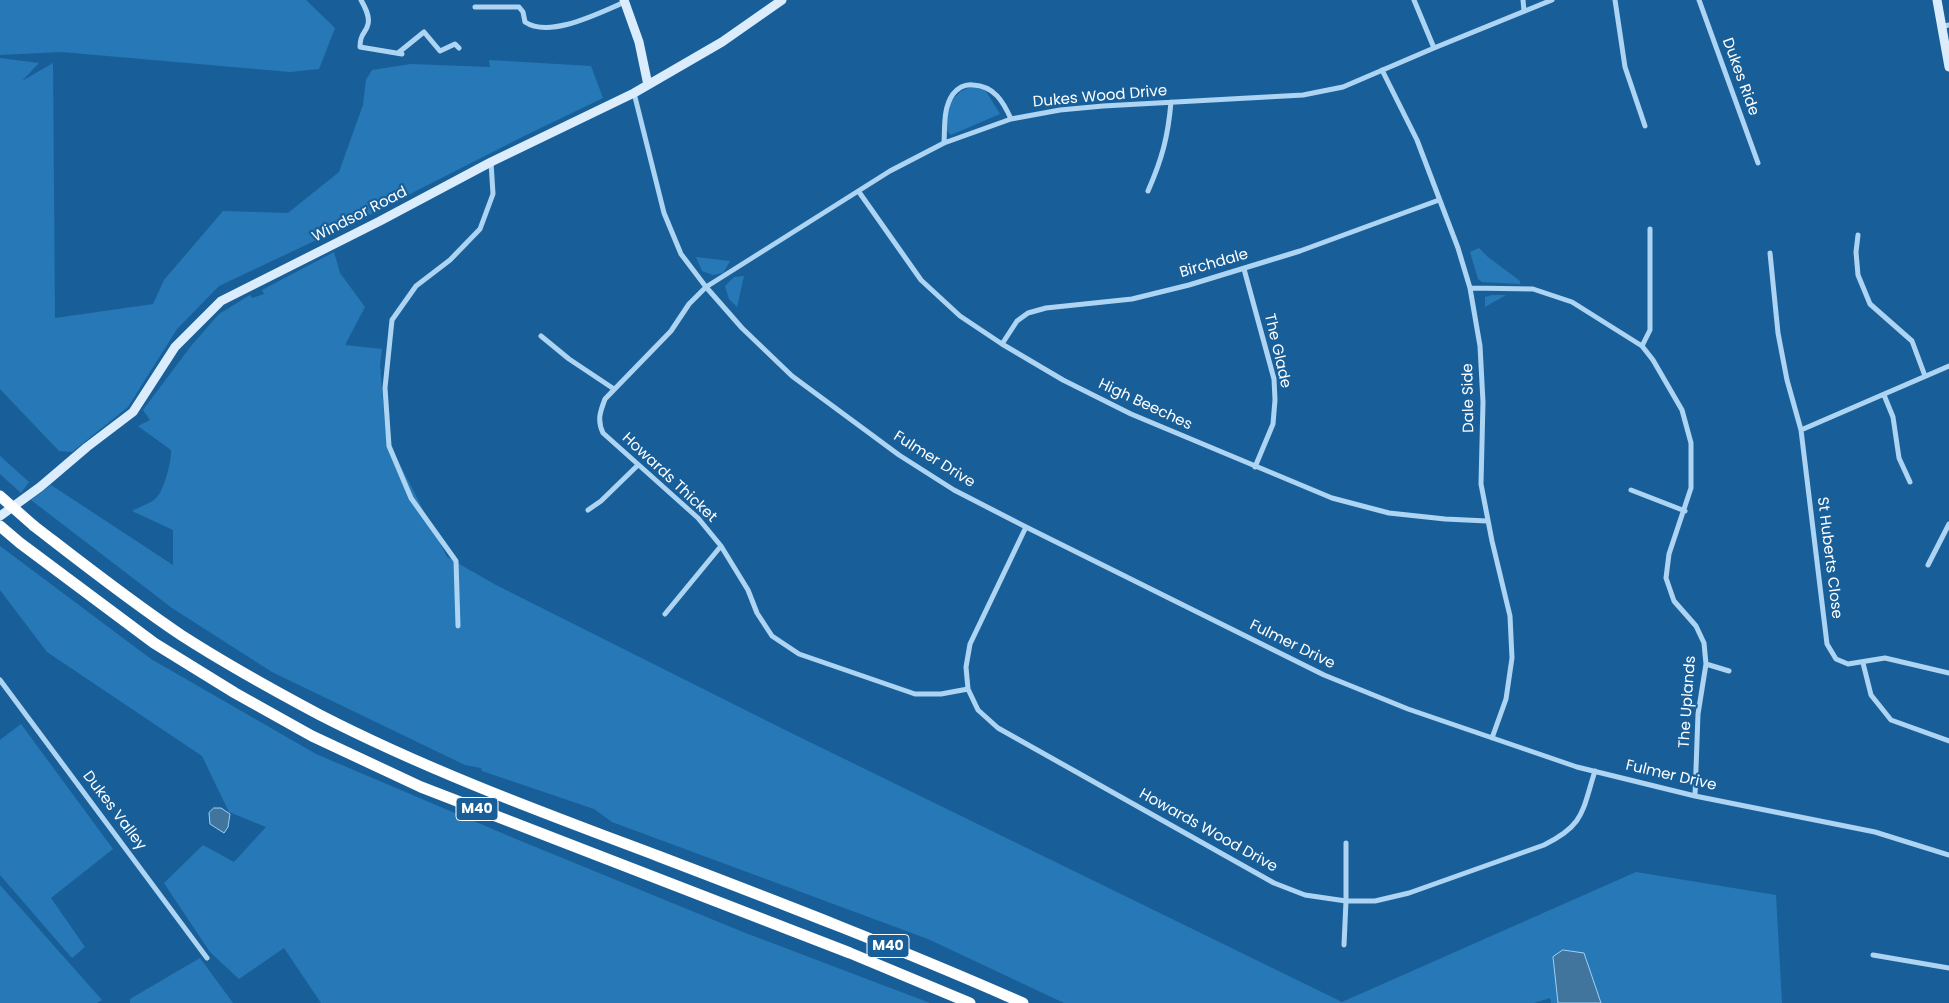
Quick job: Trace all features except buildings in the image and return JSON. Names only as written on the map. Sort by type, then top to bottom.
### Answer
[{"type":"highway","name":"M40","points":[[0,496],[34,526],[120,593],[181,635],[254,680],[400,754],[515,802],[839,926],[1023,1003]]},
{"type":"highway","name":"M40","points":[[0,526],[20,543],[154,642],[236,693],[312,736],[421,786],[850,953],[970,1003]]},
{"type":"main road","name":"Windsor Road","points":[[0,516],[134,412],[176,347],[221,301],[380,222],[491,162],[634,93],[722,42],[782,0]]},
{"type":"main road","points":[[1936,0],[1945,26],[1949,67]]},
{"type":"main road","points":[[625,1],[639,42],[648,85]]},
{"type":"street","points":[[362,0],[368,14],[368,24],[360,36],[360,47],[400,54],[424,32],[440,51],[455,44],[459,48]]},
{"type":"street","points":[[1414,0],[1434,48]]},
{"type":"street","points":[[1523,0],[1524,11]]},
{"type":"street","name":"Dukes Wood Drive","points":[[706,287],[890,171],[944,144],[1011,119],[1069,109],[1303,95],[1343,87],[1552,0]]},
{"type":"street","points":[[1615,0],[1625,66],[1645,126]]},
{"type":"street","name":"Dukes Ride","points":[[1699,0],[1758,162]]},
{"type":"street","points":[[475,7],[519,7],[523,12],[526,22],[531,26],[549,26],[566,25],[625,1]]},
{"type":"street","name":"Dale Side","points":[[1382,70],[1417,140],[1458,248],[1470,288],[1480,346],[1483,402],[1480,484],[1510,616],[1512,658],[1506,698],[1492,738]]},
{"type":"street","points":[[944,144],[947,106],[959,88],[967,84],[991,89],[1005,105],[1011,119]]},
{"type":"street","points":[[634,93],[664,213],[680,254],[706,287]]},
{"type":"street","points":[[1148,191],[1162,161],[1169,132],[1171,102]]},
{"type":"street","points":[[458,626],[456,561],[411,498],[389,446],[385,388],[392,320],[416,286],[450,260],[480,229],[493,194],[491,162]]},
{"type":"street","name":"High Beeches","points":[[858,192],[921,280],[960,316],[1002,344],[1063,380],[1123,410],[1332,498],[1389,513],[1487,521]]},
{"type":"street","name":"Birchdale","points":[[1002,344],[1017,321],[1028,313],[1046,308],[1132,300],[1300,251],[1439,200]]},
{"type":"street","points":[[1642,346],[1650,330],[1650,229]]},
{"type":"street","points":[[1858,235],[1856,252],[1858,275],[1870,304],[1912,341],[1925,376]]},
{"type":"street","name":"St Huberts Close","points":[[1770,253],[1778,333],[1787,380],[1801,430],[1827,644],[1836,659],[1848,664],[1886,658],[1949,673]]},
{"type":"street","name":"The Glade","points":[[1244,268],[1274,379],[1273,424],[1255,467]]},
{"type":"street","name":"Howards Thicket","points":[[706,287],[689,304],[671,331],[606,399],[600,412],[599,424],[603,433],[698,518],[721,546],[748,590],[757,614],[772,636],[799,654],[916,694],[941,694],[968,689]]},
{"type":"street","name":"Fulmer Drive","points":[[706,287],[742,328],[792,376],[899,455],[954,490],[1026,528],[1324,675],[1408,709],[1595,771],[1695,796],[1875,832],[1949,855]]},
{"type":"street","name":"The Uplands","points":[[1470,288],[1533,289],[1572,302],[1642,346],[1654,360],[1682,410],[1691,444],[1691,488],[1669,554],[1666,578],[1674,601],[1696,626],[1704,643],[1706,664],[1698,714],[1695,796]]},
{"type":"street","points":[[541,336],[569,359],[614,389]]},
{"type":"street","points":[[1801,430],[1949,366]]},
{"type":"street","points":[[1884,395],[1893,417],[1899,458],[1910,482]]},
{"type":"street","points":[[588,510],[601,501],[638,465]]},
{"type":"street","points":[[1631,490],[1685,510]]},
{"type":"street","points":[[1928,565],[1949,524]]},
{"type":"street","name":"Howards Wood Drive","points":[[1026,528],[970,644],[966,667],[968,689],[978,710],[998,728],[1015,738],[1274,883],[1305,895],[1346,901],[1374,901],[1409,892],[1544,845],[1564,836],[1580,819],[1595,771]]},
{"type":"street","points":[[665,614],[721,546]]},
{"type":"street","points":[[1863,663],[1871,695],[1891,720],[1949,741]]},
{"type":"street","points":[[1706,664],[1730,671]]},
{"type":"street","name":"Dukes Valley","points":[[0,680],[207,958]]},
{"type":"street","points":[[1344,945],[1346,843]]},
{"type":"street","points":[[1873,955],[1949,968]]},
{"type":"shaded area","points":[[0,0],[306,0],[335,28],[319,69],[290,72],[62,52],[0,55]]},
{"type":"shaded area","points":[[0,58],[39,63],[22,81],[53,63],[55,318],[153,304],[164,280],[223,211],[288,213],[339,172],[363,105],[366,80],[372,70],[411,64],[490,67],[489,60],[591,66],[603,98],[361,219],[219,286],[177,329],[128,407],[72,452],[59,451],[0,389]]},
{"type":"shaded area","points":[[970,87],[984,88],[1000,114],[951,135],[945,129],[945,123],[951,101],[960,92]]},
{"type":"shaded area","points":[[1479,248],[1520,281],[1520,284],[1482,282],[1478,279],[1470,252]]},
{"type":"shaded area","points":[[334,252],[340,273],[365,307],[345,345],[382,349],[380,365],[386,437],[447,557],[496,585],[783,729],[1342,1002],[1636,872],[1776,895],[1782,1003],[1551,1003],[1550,998],[1534,1003],[1064,1003],[928,939],[612,822],[594,809],[482,771],[481,768],[465,765],[272,672],[172,608],[31,500],[51,485],[173,565],[173,530],[132,511],[152,501],[160,493],[167,475],[171,455],[171,450],[138,426],[150,420],[143,410],[191,346],[219,314],[250,295],[252,298],[264,294],[262,290]]},
{"type":"shaded area","points":[[696,257],[730,261],[723,273],[713,275],[702,271]]},
{"type":"shaded area","points":[[744,276],[737,307],[729,299],[725,286],[734,277]]},
{"type":"shaded area","points":[[1506,295],[1485,307],[1485,297]]},
{"type":"shaded area","points":[[0,456],[29,482],[21,493],[0,474]]},
{"type":"shaded area","points":[[0,546],[151,659],[316,754],[516,839],[743,932],[930,1003],[321,1003],[284,948],[239,979],[210,952],[164,883],[203,845],[234,862],[266,827],[229,812],[202,756],[47,652],[0,590]]},
{"type":"shaded area","points":[[21,724],[113,849],[51,898],[85,947],[72,958],[0,875],[0,740]]},
{"type":"shaded area","points":[[214,808],[221,808],[230,814],[228,827],[224,833],[210,824],[209,813]]},
{"type":"shaded area","points":[[0,885],[102,1000],[97,1003],[0,1003]]},
{"type":"shaded area","points":[[1563,950],[1584,953],[1601,1003],[1558,1003],[1553,957]]},
{"type":"shaded area","points":[[200,958],[233,1003],[130,1003],[130,999]]}]
